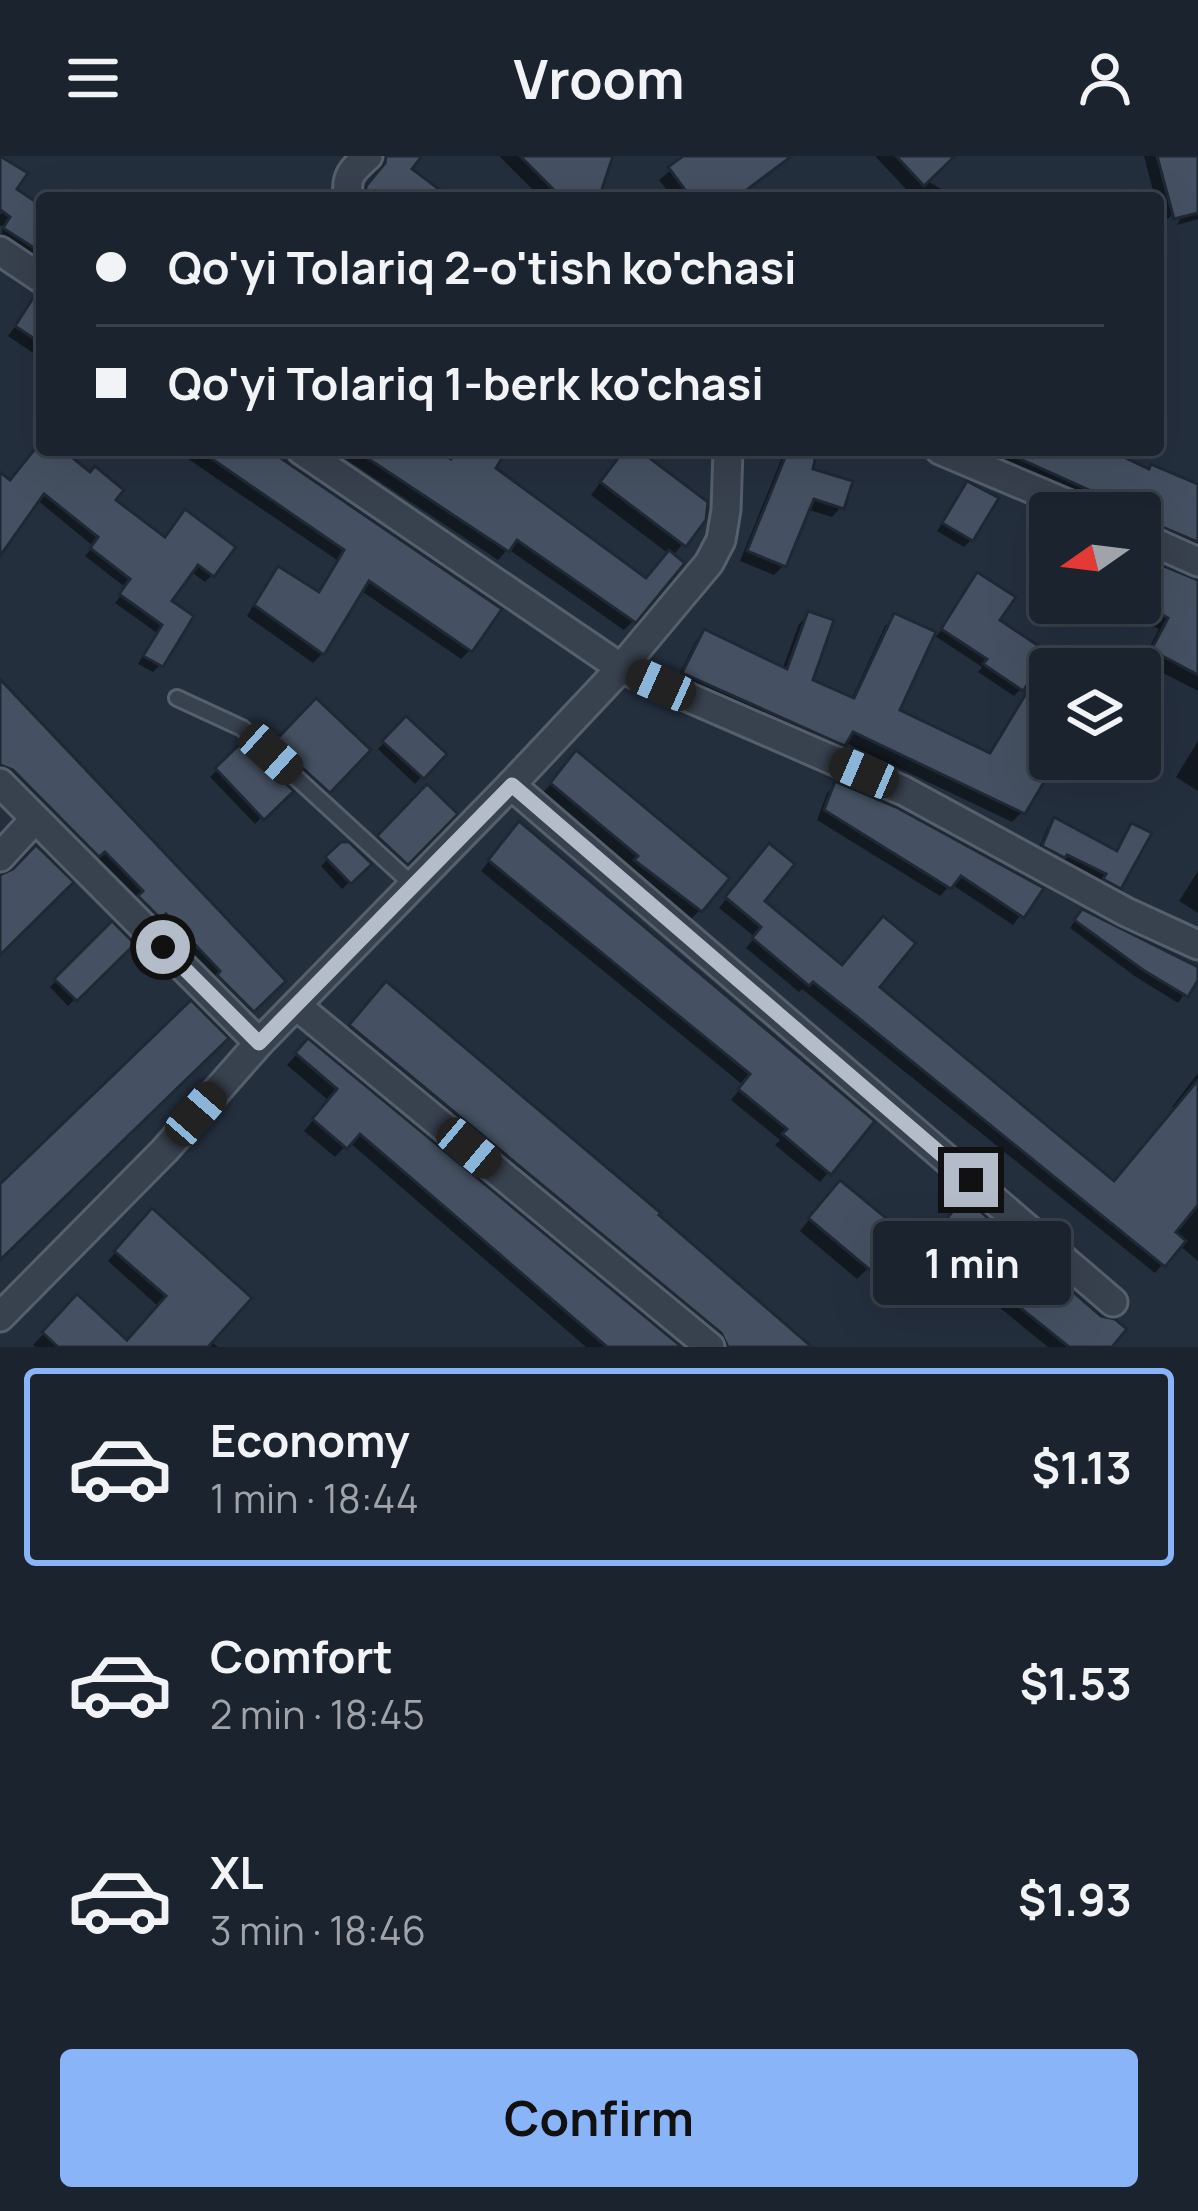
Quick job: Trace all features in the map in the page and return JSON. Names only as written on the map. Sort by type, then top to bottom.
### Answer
[{"type":"street","points":[[348,192],[350,172],[368,156]]},
{"type":"street","points":[[0,251],[36,275]]},
{"type":"street","points":[[310,456],[621,668],[904,791],[1126,912],[1198,945]]},
{"type":"street","points":[[0,1318],[621,668],[709,563],[721,540],[728,456]]},
{"type":"street","points":[[954,456],[1039,492]]},
{"type":"street","points":[[1161,545],[1198,562]]},
{"type":"street","points":[[0,783],[259,1043]]},
{"type":"street","points":[[512,785],[1113,1302]]},
{"type":"street","points":[[0,857],[35,820]]},
{"type":"street","points":[[297,1006],[710,1347]]},
{"type":"lane","points":[[177,698],[242,728],[413,886]]},
{"type":"building","points":[[0,156],[28,173],[17,189],[36,202],[36,249],[3,228],[10,217],[0,213]]},
{"type":"building","points":[[386,156],[422,156],[412,169],[443,192],[369,192],[366,186]]},
{"type":"building","points":[[520,156],[613,156],[601,192],[556,192]]},
{"type":"building","points":[[683,156],[792,156],[744,192],[687,192],[668,167]]},
{"type":"building","points":[[896,156],[955,156],[924,186]]},
{"type":"building","points":[[1157,156],[1198,156],[1198,213],[1174,219]]},
{"type":"building","points":[[35,295],[36,295],[36,340],[15,326]]},
{"type":"building","points":[[34,450],[36,456],[70,456],[90,472],[95,466],[124,490],[116,500],[165,537],[185,509],[236,547],[214,577],[198,565],[172,601],[194,616],[163,667],[143,656],[162,625],[119,594],[130,579],[90,548],[98,537],[44,494],[0,556],[0,472],[10,480]]},
{"type":"building","points":[[208,456],[278,456],[502,609],[472,652],[369,581],[324,655],[254,605],[278,566],[319,592],[344,550]]},
{"type":"building","points":[[364,456],[503,456],[496,468],[646,578],[669,550],[685,563],[636,623],[517,540],[509,552]]},
{"type":"building","points":[[620,456],[647,456],[708,502],[706,520],[686,547],[600,482]]},
{"type":"building","points":[[786,456],[816,456],[813,469],[853,481],[844,509],[814,499],[786,567],[747,551]]},
{"type":"building","points":[[1013,456],[1122,456],[1198,484],[1198,542],[1161,527],[1161,492],[1093,492]]},
{"type":"building","points":[[967,481],[999,498],[973,541],[942,523]]},
{"type":"building","points":[[1161,565],[1198,580],[1198,675],[1161,655],[1161,648],[1152,648],[1168,618],[1161,614]]},
{"type":"building","points":[[977,572],[1016,597],[1000,620],[1042,648],[1029,648],[1029,682],[1023,691],[983,664],[987,659],[941,629]]},
{"type":"building","points":[[808,611],[834,620],[813,680],[854,698],[894,613],[936,632],[900,710],[990,753],[1027,692],[1029,780],[1045,780],[1025,814],[853,732],[845,746],[682,673],[704,629],[787,669]]},
{"type":"building","points":[[0,679],[286,981],[254,1012],[166,914],[161,919],[138,896],[143,891],[105,852],[99,857],[13,770],[0,765]]},
{"type":"building","points":[[316,698],[371,750],[330,793],[274,742]]},
{"type":"building","points":[[406,716],[447,754],[424,779],[382,741]]},
{"type":"building","points":[[241,743],[294,791],[264,820],[215,768]]},
{"type":"building","points":[[576,750],[730,878],[702,912],[634,860],[638,856],[550,783]]},
{"type":"building","points":[[835,781],[896,807],[1044,888],[1024,918],[961,876],[951,889],[824,810]]},
{"type":"building","points":[[427,784],[458,814],[408,865],[377,836]]},
{"type":"building","points":[[1054,817],[1117,851],[1131,823],[1152,833],[1121,889],[1103,879],[1106,874],[1042,846]]},
{"type":"building","points":[[519,821],[875,1121],[831,1175],[782,1134],[787,1129],[738,1089],[750,1074],[488,860]]},
{"type":"building","points":[[341,842],[349,842],[372,864],[351,884],[325,857]]},
{"type":"building","points":[[769,843],[795,864],[765,901],[842,965],[883,916],[916,943],[880,987],[1114,1181],[1198,1080],[1198,1205],[1176,1232],[1186,1241],[1165,1267],[856,1016],[813,982],[809,986],[752,938],[761,927],[725,897]]},
{"type":"building","points":[[36,845],[74,882],[0,955],[0,875],[13,869]]},
{"type":"building","points":[[1082,909],[1198,967],[1198,980],[1188,997],[1074,920]]},
{"type":"building","points":[[112,921],[135,944],[77,1001],[54,979]]},
{"type":"building","points":[[386,981],[812,1347],[728,1347],[721,1333],[349,1025]]},
{"type":"building","points":[[191,1000],[229,1038],[0,1260],[0,1184]]},
{"type":"building","points":[[308,1038],[682,1347],[607,1347],[360,1134],[347,1149],[312,1119],[337,1089],[295,1053]]},
{"type":"building","points":[[840,1180],[902,1231],[870,1270],[808,1218]]},
{"type":"building","points":[[964,1197],[1101,1316],[1127,1329],[1112,1347],[1069,1347],[932,1237]]},
{"type":"building","points":[[152,1208],[252,1298],[208,1347],[58,1347],[42,1332],[77,1294],[127,1340],[166,1296],[114,1251]]},
{"type":"route","points":[[163,947],[259,1043],[512,785],[971,1180]]}]
